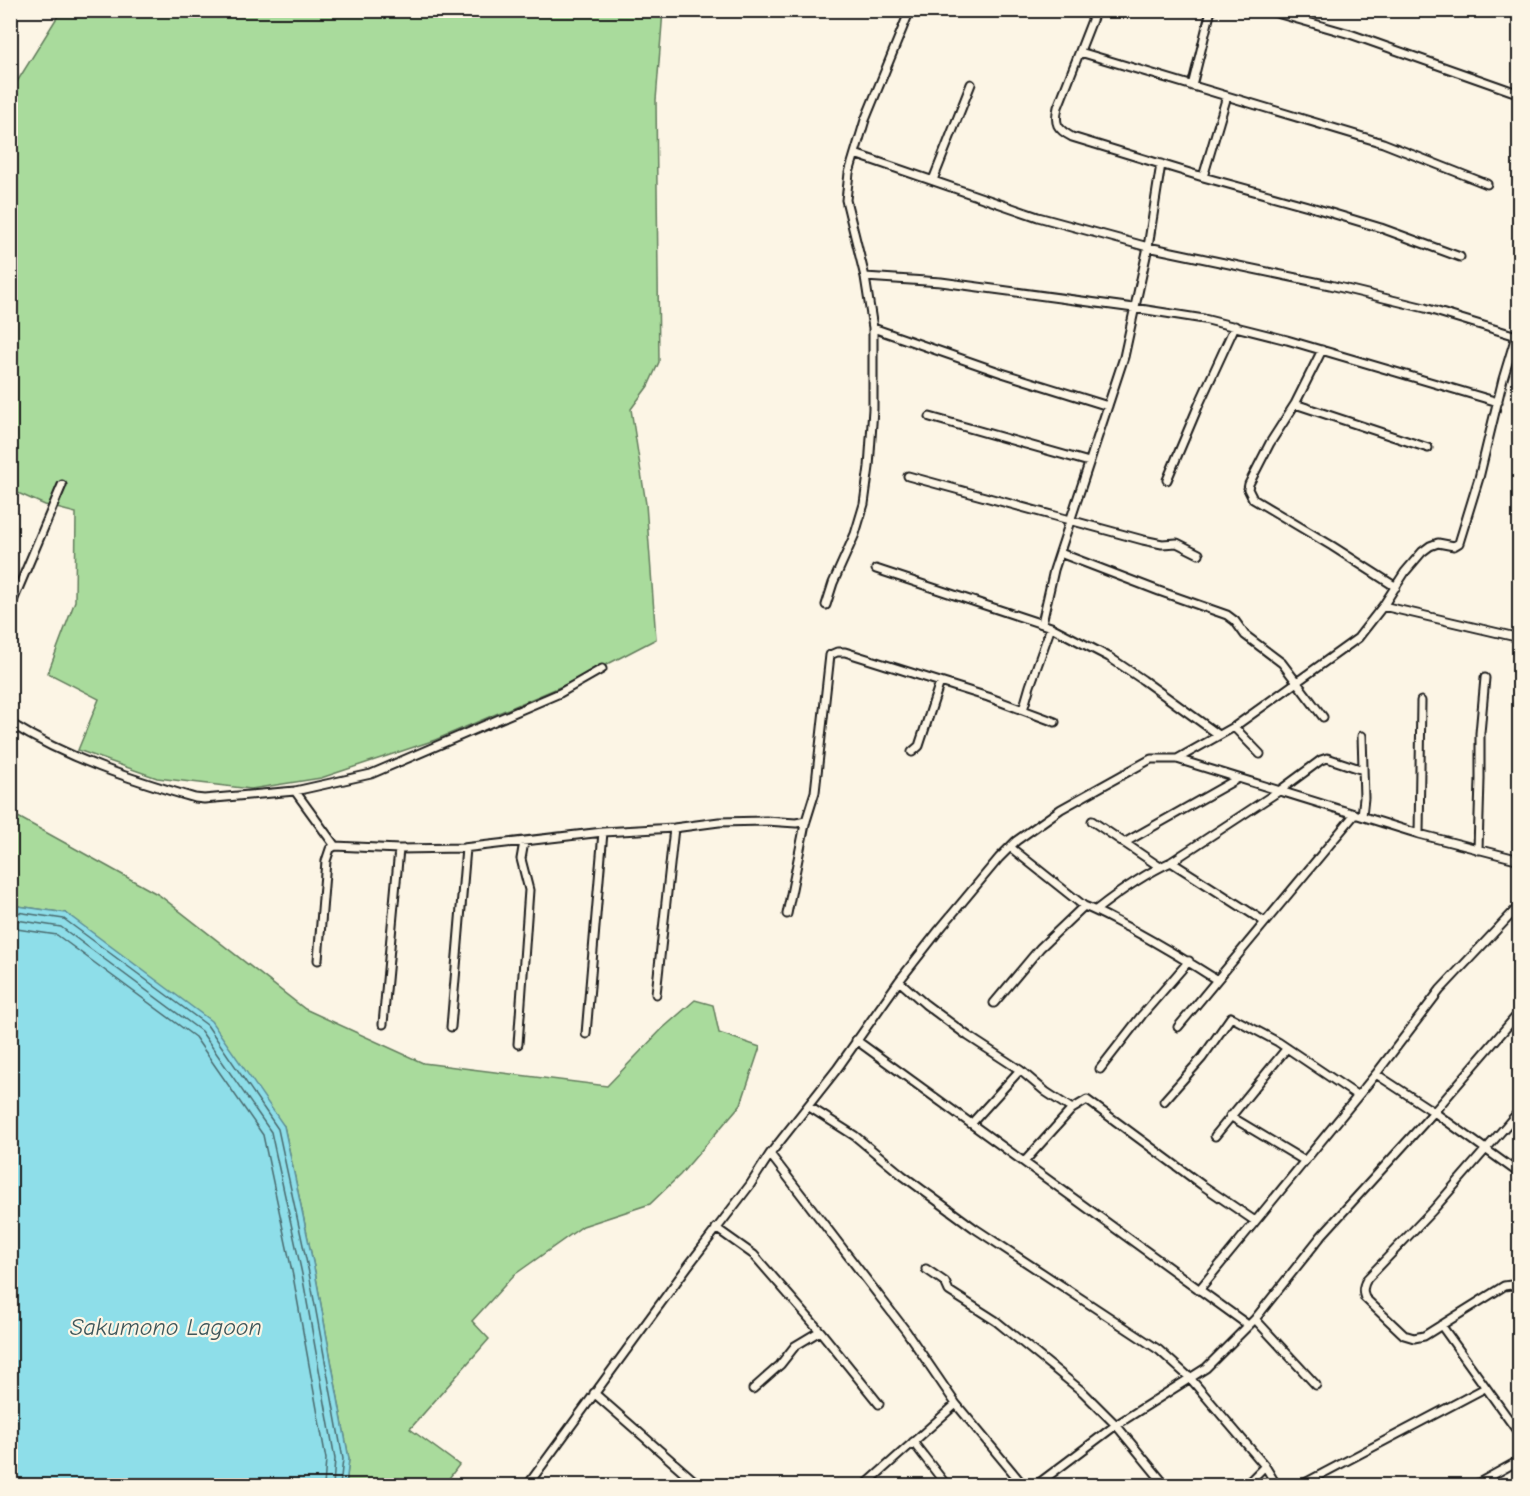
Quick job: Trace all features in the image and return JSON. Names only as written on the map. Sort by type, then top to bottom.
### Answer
[{"type":"street","points":[[826,605],[855,534],[864,504],[873,410],[873,328],[865,277],[846,200],[849,173],[864,120],[910,10]]},
{"type":"street","points":[[1096,10],[1055,117],[1059,128],[1072,137],[1371,225],[1460,257]]},
{"type":"street","points":[[1192,86],[1211,10]]},
{"type":"street","points":[[1266,10],[1350,34],[1520,94]]},
{"type":"street","points":[[1080,52],[1383,143],[1487,184]]},
{"type":"street","points":[[933,180],[970,84]]},
{"type":"street","points":[[1203,177],[1227,96]]},
{"type":"street","points":[[855,154],[1038,217],[1148,247],[1330,285],[1425,308],[1518,336],[1460,541],[1454,546],[1438,543],[1430,546],[1417,558],[1358,638],[1234,727],[1177,759]]},
{"type":"street","points":[[1042,623],[1054,570],[1124,357],[1148,247],[1161,164]]},
{"type":"street","points":[[865,277],[941,282],[1204,319],[1322,350],[1498,402]]},
{"type":"street","points":[[1167,480],[1235,326]]},
{"type":"street","points":[[873,328],[1002,373],[1108,406]]},
{"type":"street","points":[[1322,350],[1296,404],[1270,443],[1248,489],[1253,499],[1396,587]]},
{"type":"street","points":[[1296,404],[1428,448]]},
{"type":"street","points":[[930,417],[1089,462]]},
{"type":"street","points":[[908,476],[1104,530],[1162,544],[1177,543],[1199,554]]},
{"type":"street","points":[[10,608],[62,485]]},
{"type":"street","points":[[1060,553],[1227,615],[1235,621],[1245,635],[1282,663],[1323,717]]},
{"type":"street","points":[[876,569],[1051,627],[1108,657],[1219,735]]},
{"type":"street","points":[[1383,606],[1520,638]]},
{"type":"street","points":[[1023,710],[1051,627]]},
{"type":"street","points":[[787,914],[806,821],[815,792],[830,655],[845,652],[988,697],[1055,722]]},
{"type":"street","points":[[10,723],[65,753],[128,778],[195,798],[295,791],[371,774],[560,693],[602,669]]},
{"type":"street","points":[[1478,850],[1480,733],[1485,678]]},
{"type":"street","points":[[912,752],[919,746],[940,682]]},
{"type":"street","points":[[1419,834],[1421,701]]},
{"type":"street","points":[[1234,727],[1260,754]]},
{"type":"street","points":[[1178,1027],[1265,922],[1359,815],[1363,770],[1362,736]]},
{"type":"street","points":[[1096,910],[1321,760],[1327,758],[1363,770]]},
{"type":"street","points":[[527,1485],[750,1185],[770,1154],[837,1069],[899,981],[1010,847],[1061,809],[1151,759],[1177,759],[1419,834],[1520,860]]},
{"type":"street","points":[[1124,843],[1237,779]]},
{"type":"street","points":[[295,791],[335,846]]},
{"type":"street","points":[[1092,820],[1160,867]]},
{"type":"street","points":[[318,960],[326,861],[330,849],[335,846],[399,849],[466,848],[603,832],[674,828],[720,822],[796,823],[806,821]]},
{"type":"street","points":[[656,994],[674,828]]},
{"type":"street","points":[[586,1034],[603,832]]},
{"type":"street","points":[[518,1044],[529,890],[521,859],[524,842]]},
{"type":"street","points":[[1010,847],[1084,906],[1096,910],[1189,962],[1216,980]]},
{"type":"street","points":[[452,1027],[466,848]]},
{"type":"street","points":[[383,1024],[399,849]]},
{"type":"street","points":[[1171,862],[1265,922]]},
{"type":"street","points":[[1199,1290],[1376,1074],[1440,990],[1520,905]]},
{"type":"street","points":[[994,1003],[1040,948],[1084,906]]},
{"type":"street","points":[[1100,1069],[1142,1015],[1189,962]]},
{"type":"street","points":[[899,981],[925,1004],[1072,1109]]},
{"type":"street","points":[[1035,1485],[1116,1425],[1206,1368],[1255,1319],[1322,1235],[1434,1113],[1518,1014]]},
{"type":"street","points":[[1164,1101],[1202,1058],[1231,1017],[1287,1048],[1358,1095]]},
{"type":"street","points":[[856,1040],[1248,1325]]},
{"type":"street","points":[[1215,1136],[1287,1048]]},
{"type":"street","points":[[971,1124],[1020,1070]]},
{"type":"street","points":[[1376,1074],[1520,1174]]},
{"type":"street","points":[[1024,1162],[1072,1109],[1087,1100],[1255,1221]]},
{"type":"street","points":[[808,1106],[855,1136],[902,1175],[974,1228],[1159,1350],[1190,1378],[1265,1466],[1277,1485]]},
{"type":"street","points":[[1520,1110],[1433,1210],[1367,1279],[1363,1293],[1365,1298],[1404,1335],[1414,1338],[1424,1336],[1504,1286],[1520,1287]]},
{"type":"street","points":[[1230,1116],[1305,1161]]},
{"type":"street","points":[[770,1154],[906,1331],[956,1404],[1024,1485]]},
{"type":"street","points":[[716,1228],[754,1255],[879,1404]]},
{"type":"street","points":[[926,1269],[945,1282],[949,1291],[996,1321],[1083,1392],[1116,1425],[1166,1485]]},
{"type":"street","points":[[1255,1319],[1316,1385]]},
{"type":"street","points":[[1441,1325],[1520,1435]]},
{"type":"street","points":[[753,1389],[780,1365],[795,1346],[820,1331]]},
{"type":"street","points":[[1299,1485],[1485,1388]]},
{"type":"street","points":[[594,1393],[700,1485]]},
{"type":"street","points":[[864,1485],[956,1404]]},
{"type":"street","points":[[913,1442],[947,1485]]},
{"type":"street","points":[[1473,1485],[1520,1460]]},
{"type":"street","points":[[1245,1485],[1265,1466]]},
{"type":"green space","points":[[61,11],[663,11],[656,100],[659,362],[648,386],[631,409],[646,504],[656,639],[581,678],[435,740],[321,778],[251,789],[157,778],[78,750],[99,699],[48,673],[75,601],[76,513],[45,505],[11,490],[10,93]]},
{"type":"green space","points":[[11,815],[159,895],[305,1009],[423,1063],[607,1086],[662,1029],[695,1000],[713,1005],[719,1033],[760,1047],[741,1104],[680,1175],[650,1204],[583,1226],[514,1275],[472,1321],[489,1339],[410,1429],[459,1465],[444,1485],[346,1485],[349,1459],[315,1272],[284,1126],[66,913],[11,905]]},
{"type":"water","name":"Sakumono Lagoon","points":[[11,905],[66,913],[211,1021],[284,1126],[315,1272],[349,1459],[346,1485],[11,1485]]}]
